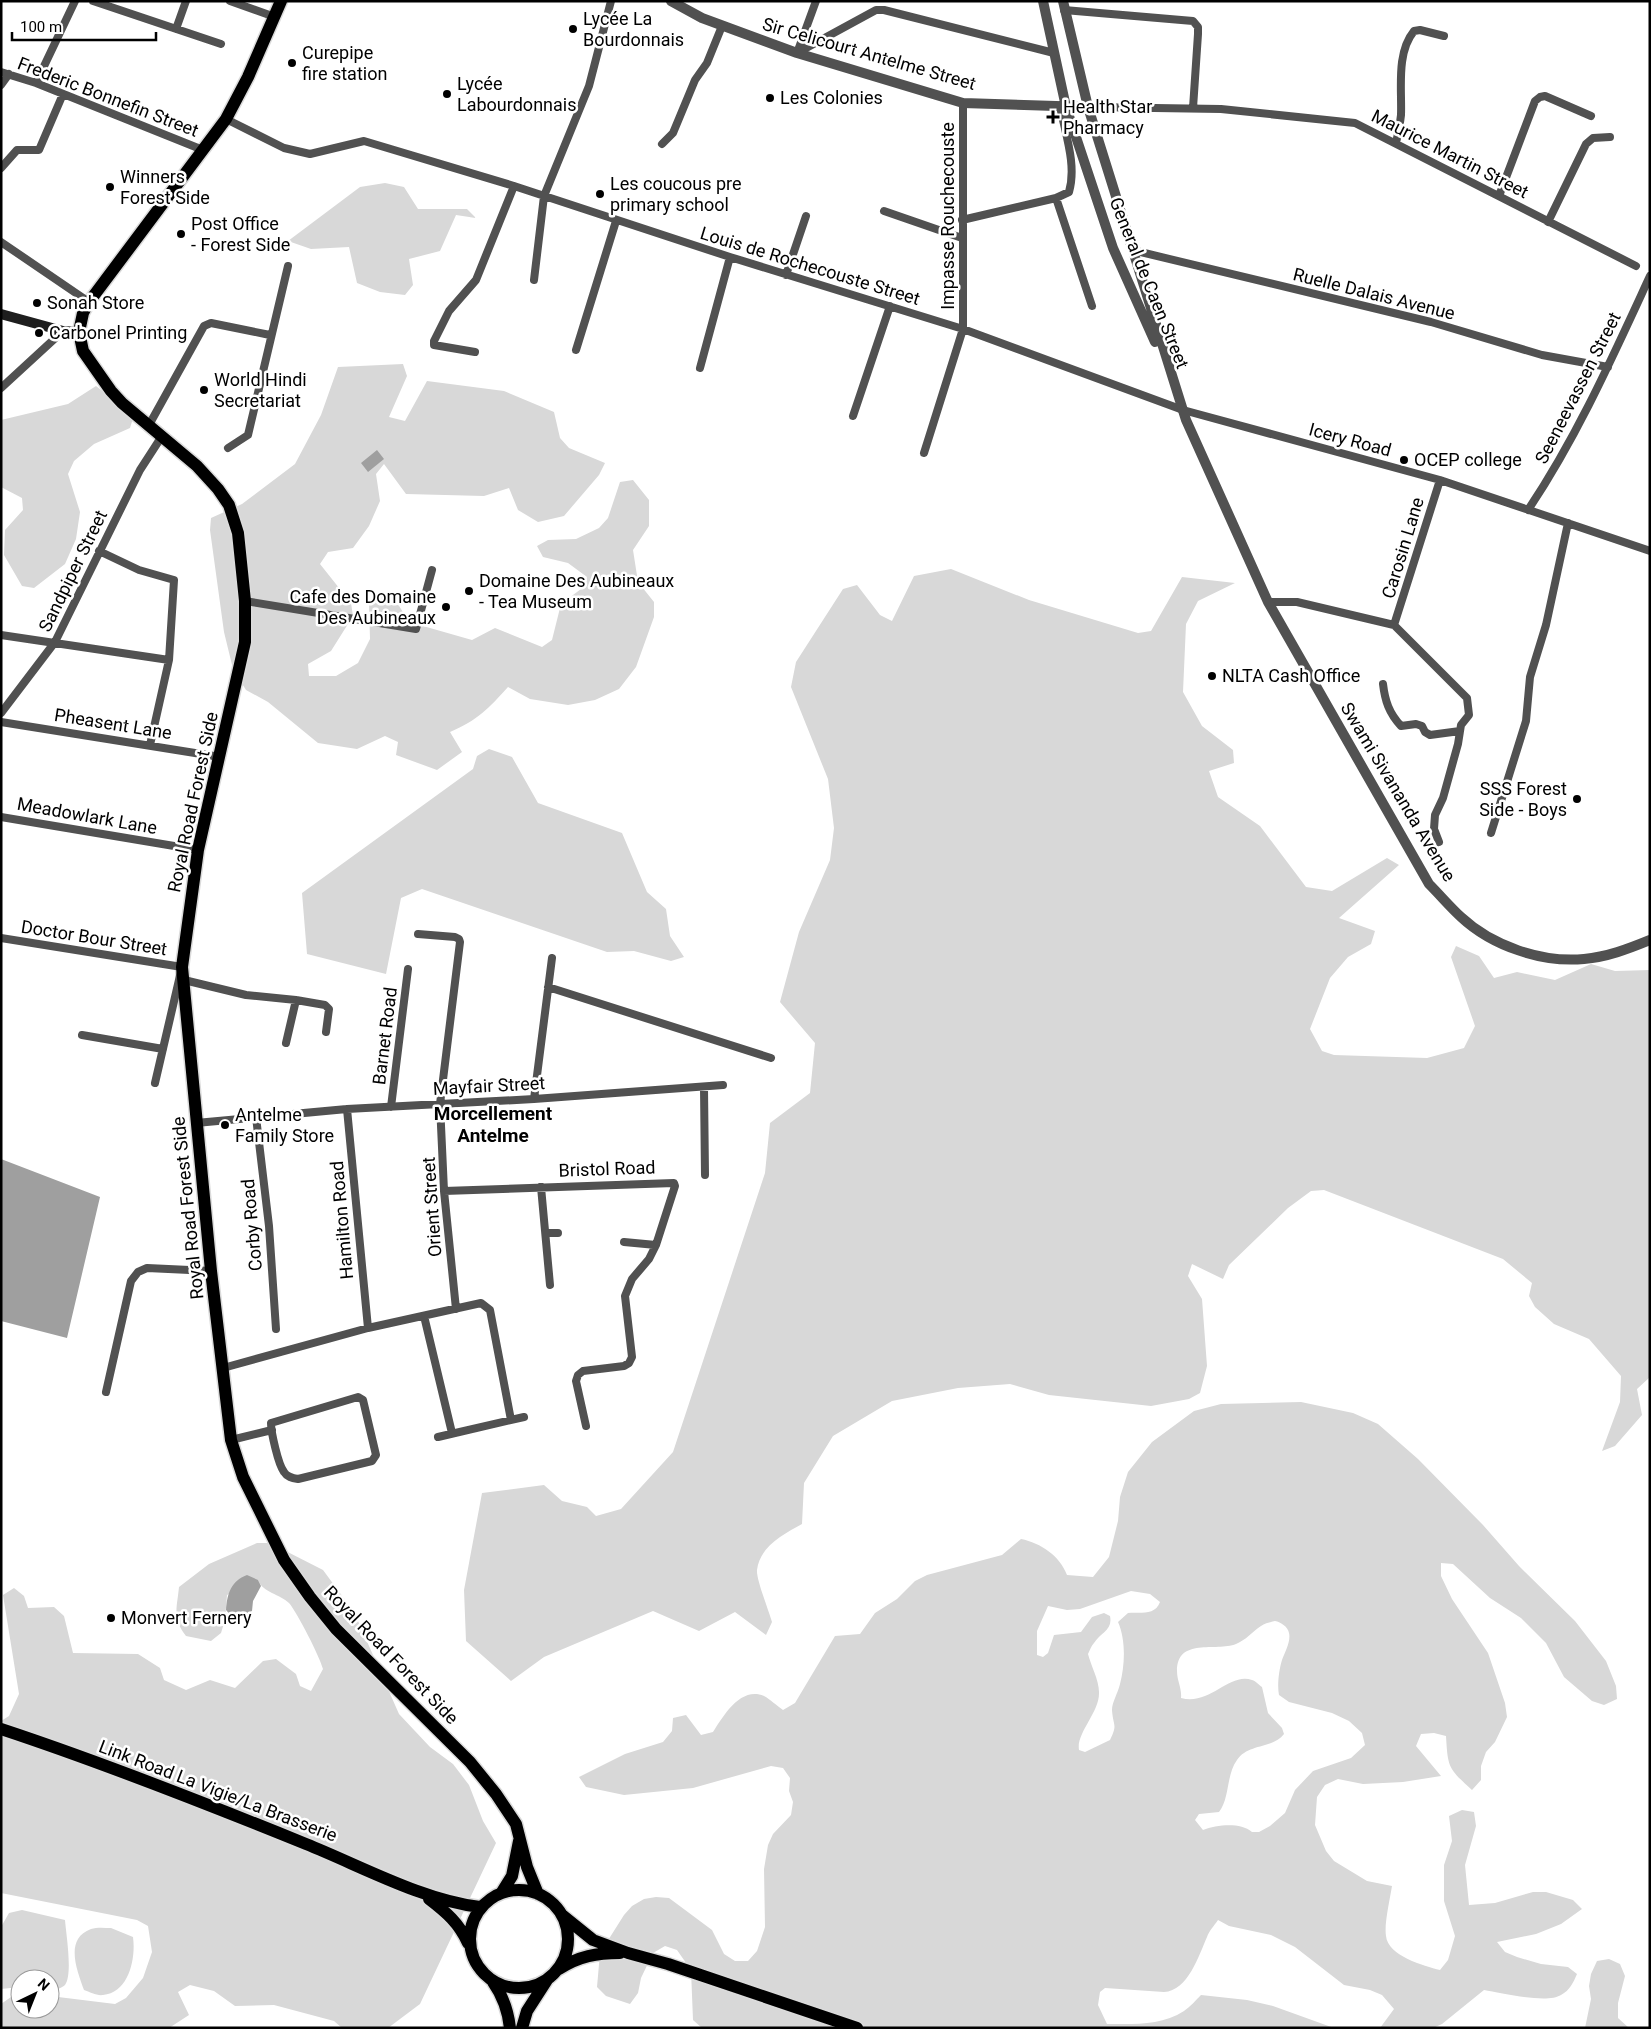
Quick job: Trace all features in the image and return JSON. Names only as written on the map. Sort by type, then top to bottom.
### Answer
[{"type":"main road","name":"Royal Road Forest Side","points":[[281,1],[248,77],[226,119],[89,302],[83,313],[79,332],[83,351],[111,391],[122,403],[162,436],[218,488],[229,505],[238,533],[245,601],[245,642],[198,850],[183,973],[211,1271],[231,1440],[243,1478],[284,1560],[310,1598],[336,1629],[470,1762],[496,1794],[516,1824],[527,1867],[538,1894]]},
{"type":"main road","points":[[1,314],[63,331],[79,332]]},
{"type":"main road","name":"Link Road La Vigie/La Brasserie","points":[[1,1729],[207,1804],[420,1892]]},
{"type":"main road","points":[[502,1892],[512,1876],[519,1839]]},
{"type":"main road","points":[[470,1948],[470,1926],[480,1907],[490,1898],[502,1892],[527,1890],[538,1894],[556,1906],[562,1915],[567,1931],[567,1948],[559,1968]]},
{"type":"main road","points":[[420,1892],[460,1905],[480,1907]]},
{"type":"main road","points":[[420,1892],[454,1920],[462,1930],[477,1966],[491,1980],[501,1994],[510,2028]]},
{"type":"main road","points":[[562,1915],[593,1940],[857,2028]]},
{"type":"main road","points":[[522,2028],[527,2011],[547,1980],[559,1968],[571,1961],[586,1956],[600,1953],[628,1953]]},
{"type":"main road","points":[[491,1980],[514,1988],[525,1988],[547,1980]]},
{"type":"street","points":[[36,83],[75,1]]},
{"type":"street","points":[[93,1],[221,44]]},
{"type":"street","points":[[176,29],[186,1]]},
{"type":"street","points":[[230,1],[275,17]]},
{"type":"street","points":[[534,280],[544,196],[589,86],[611,1]]},
{"type":"street","name":"Sir Celicourt Antelme Street","points":[[671,1],[702,18],[797,53],[963,103],[1088,107]]},
{"type":"street","points":[[797,53],[816,1]]},
{"type":"street","name":"General de Caen Street","points":[[1043,1],[1063,107],[1113,248],[1175,389]]},
{"type":"street","points":[[1064,6],[1193,21],[1198,26],[1193,108]]},
{"type":"street","name":"General de Caen Street","points":[[1064,6],[1088,107],[1175,389]]},
{"type":"street","points":[[797,53],[876,10],[884,10],[1054,53]]},
{"type":"street","points":[[662,144],[673,133],[695,80],[707,63],[722,26]]},
{"type":"street","points":[[1396,143],[1401,118],[1400,73],[1410,36],[1414,31],[1420,30],[1444,36]]},
{"type":"street","points":[[1,85],[5,73]]},
{"type":"street","name":"Frederic Bonnefin Street","points":[[5,73],[36,83],[204,150]]},
{"type":"street","points":[[1,168],[20,148],[39,150],[64,94]]},
{"type":"street","points":[[1499,196],[1535,101],[1545,96],[1591,116]]},
{"type":"street","name":"Impasse Rouchecouste","points":[[924,453],[963,329],[963,103]]},
{"type":"street","points":[[962,220],[1056,198],[1069,192],[1072,181],[1063,107]]},
{"type":"street","name":"Maurice Martin Street","points":[[1088,107],[1193,108],[1355,122],[1636,266]]},
{"type":"street","name":"Louis de Rochecouste Street","points":[[226,119],[284,148],[310,154],[364,141],[514,186],[616,221],[963,329],[1183,410]]},
{"type":"street","points":[[1548,222],[1586,144],[1593,138],[1610,137]]},
{"type":"street","points":[[475,352],[434,345],[434,341],[449,311],[476,280],[514,186]]},
{"type":"street","points":[[1056,198],[1092,306]]},
{"type":"street","points":[[884,211],[962,238]]},
{"type":"street","points":[[786,275],[806,216]]},
{"type":"street","points":[[576,350],[616,221]]},
{"type":"street","points":[[1,242],[89,302]]},
{"type":"street","name":"Ruelle Dalais Avenue","points":[[1132,250],[1431,322],[1542,355],[1608,367]]},
{"type":"street","points":[[700,368],[730,257]]},
{"type":"street","points":[[228,448],[248,435],[270,335],[288,266]]},
{"type":"street","name":"Seeneevassen Street","points":[[1528,510],[1551,475],[1608,367],[1650,276]]},
{"type":"street","points":[[853,416],[890,306]]},
{"type":"street","points":[[149,425],[204,326],[211,322],[270,335]]},
{"type":"street","points":[[1,388],[63,331]]},
{"type":"street","name":"Swami Sivananda Avenue","points":[[1175,389],[1236,533],[1268,602],[1429,884],[1462,918],[1486,935],[1522,952],[1555,958],[1584,959],[1617,953],[1650,940]]},
{"type":"street","name":"Icery Road","points":[[1183,410],[1440,480],[1650,551]]},
{"type":"street","name":"Sandpiper Street","points":[[1,713],[55,642],[140,470],[162,436]]},
{"type":"street","name":"Carosin Lane","points":[[1394,624],[1440,480]]},
{"type":"street","points":[[1491,833],[1526,721],[1530,677],[1546,625],[1568,523]]},
{"type":"street","points":[[100,551],[139,570],[174,580],[169,660],[150,745]]},
{"type":"street","points":[[245,601],[416,628],[432,570]]},
{"type":"street","points":[[1268,602],[1296,602],[1394,624],[1467,698],[1469,715],[1461,725],[1458,744],[1443,798],[1435,815],[1434,828],[1439,842]]},
{"type":"street","points":[[1,635],[169,660]]},
{"type":"street","points":[[1383,684],[1388,708],[1393,717],[1402,726],[1416,724],[1422,726],[1424,732],[1430,735],[1460,732]]},
{"type":"street","name":"Pheasent Lane","points":[[1,722],[220,757]]},
{"type":"street","name":"Meadowlark Lane","points":[[1,817],[198,850]]},
{"type":"street","name":"Orient Street","points":[[418,934],[455,937],[460,942],[440,1104],[444,1192],[456,1309]]},
{"type":"street","name":"Doctor Bour Street","points":[[1,938],[183,973],[246,995],[296,1000],[328,1006],[326,1032]]},
{"type":"street","points":[[534,1099],[552,958]]},
{"type":"street","name":"Barnet Road","points":[[391,1107],[408,969]]},
{"type":"street","points":[[155,1083],[183,973]]},
{"type":"street","points":[[548,987],[771,1058]]},
{"type":"street","points":[[286,1043],[296,1000]]},
{"type":"street","points":[[82,1035],[163,1049]]},
{"type":"street","name":"Mayfair Street","points":[[196,1123],[347,1109],[534,1099],[704,1088],[723,1085]]},
{"type":"street","points":[[704,1088],[705,1175]]},
{"type":"street","name":"Hamilton Road","points":[[347,1109],[368,1328]]},
{"type":"street","name":"Corby Road","points":[[256,1117],[269,1226],[276,1330]]},
{"type":"street","name":"Bristol Road","points":[[444,1192],[541,1186],[674,1183],[675,1186],[656,1245],[649,1259],[632,1279],[625,1296],[632,1357],[629,1363],[624,1366],[583,1371],[578,1375],[576,1381],[586,1426]]},
{"type":"street","points":[[541,1186],[550,1285]]},
{"type":"street","points":[[546,1233],[558,1233]]},
{"type":"street","points":[[624,1242],[656,1245]]},
{"type":"street","points":[[106,1392],[131,1281],[138,1272],[147,1268],[211,1271]]},
{"type":"street","points":[[223,1368],[368,1328],[481,1303],[490,1310],[511,1420]]},
{"type":"street","points":[[424,1316],[452,1434]]},
{"type":"street","points":[[361,1398],[376,1455],[372,1461],[298,1478],[290,1478],[284,1473],[281,1466],[272,1430],[273,1422],[361,1398]]},
{"type":"street","points":[[438,1437],[524,1417]]},
{"type":"street","points":[[231,1440],[272,1430]]},
{"type":"shaded area","points":[[385,183],[404,187],[418,209],[467,209],[476,218],[456,215],[440,251],[409,259],[413,285],[405,295],[380,292],[357,283],[349,247],[311,249],[288,241],[360,187]]},
{"type":"shaded area","points":[[403,364],[407,376],[389,417],[405,421],[427,381],[504,391],[554,412],[560,438],[569,448],[605,463],[599,475],[564,516],[538,522],[518,510],[509,488],[484,496],[406,494],[384,464],[376,474],[380,501],[369,526],[353,548],[328,552],[320,564],[351,603],[353,616],[331,651],[308,664],[309,676],[336,676],[358,663],[370,639],[369,602],[380,595],[393,596],[409,622],[472,640],[495,628],[542,647],[552,640],[561,604],[581,589],[587,577],[568,563],[543,557],[537,546],[548,540],[576,539],[599,528],[608,518],[620,482],[633,480],[649,500],[649,526],[633,550],[638,582],[654,602],[654,617],[636,667],[619,689],[595,700],[568,705],[530,699],[508,687],[482,713],[450,732],[462,752],[437,770],[396,755],[398,742],[385,736],[357,749],[318,743],[268,702],[246,690],[233,669],[224,632],[210,530],[211,518],[242,504],[295,464],[321,415],[338,367]]},
{"type":"shaded area","points":[[96,386],[134,415],[130,428],[94,444],[74,461],[68,474],[80,512],[76,539],[65,564],[34,588],[22,586],[4,555],[5,530],[23,510],[22,498],[1,487],[1,420],[68,404]]},
{"type":"shaded area","points":[[377,450],[384,459],[368,472],[361,463]]},
{"type":"shaded area","points":[[951,569],[1029,600],[1138,633],[1151,631],[1182,577],[1235,583],[1198,601],[1186,624],[1183,692],[1202,726],[1233,750],[1234,763],[1209,771],[1218,797],[1260,826],[1306,887],[1332,891],[1387,858],[1399,865],[1339,918],[1375,931],[1371,944],[1348,957],[1330,978],[1310,1029],[1322,1051],[1334,1055],[1427,1058],[1464,1048],[1475,1026],[1451,957],[1456,946],[1479,956],[1494,978],[1517,972],[1555,980],[1591,964],[1615,971],[1650,970],[1650,1377],[1637,1389],[1642,1415],[1615,1446],[1602,1451],[1620,1402],[1621,1376],[1589,1339],[1554,1324],[1535,1307],[1529,1296],[1532,1283],[1503,1259],[1324,1190],[1311,1191],[1288,1208],[1229,1265],[1223,1279],[1192,1264],[1188,1276],[1202,1299],[1207,1366],[1200,1393],[1189,1399],[1151,1406],[1049,1395],[1010,1384],[958,1388],[892,1401],[833,1436],[804,1483],[802,1524],[774,1542],[763,1554],[759,1562],[757,1574],[772,1622],[766,1635],[735,1612],[699,1631],[653,1611],[544,1657],[511,1681],[466,1641],[464,1590],[482,1493],[544,1485],[562,1501],[587,1507],[596,1516],[621,1509],[673,1452],[765,1173],[770,1123],[810,1093],[815,1043],[780,1002],[799,932],[830,860],[834,828],[828,779],[791,687],[796,662],[843,589],[857,585],[880,615],[892,621],[914,576]]},
{"type":"shaded area","points":[[489,749],[512,757],[538,803],[622,833],[647,892],[666,909],[670,936],[684,957],[671,961],[634,951],[607,952],[422,889],[401,898],[386,974],[307,954],[302,893],[473,769],[477,756]]},
{"type":"shaded area","points":[[1,1159],[100,1197],[67,1338],[1,1321]]},
{"type":"shaded area","points":[[1301,1402],[1353,1413],[1378,1424],[1418,1459],[1483,1525],[1519,1566],[1575,1621],[1606,1661],[1616,1686],[1617,1699],[1604,1705],[1592,1701],[1564,1677],[1546,1643],[1521,1618],[1490,1598],[1453,1564],[1441,1563],[1441,1576],[1452,1599],[1488,1653],[1505,1703],[1507,1717],[1495,1742],[1486,1752],[1481,1766],[1481,1780],[1472,1790],[1454,1772],[1449,1761],[1446,1736],[1434,1733],[1421,1734],[1416,1746],[1441,1776],[1403,1782],[1363,1784],[1338,1779],[1325,1785],[1317,1797],[1315,1825],[1326,1851],[1334,1861],[1367,1881],[1392,1886],[1386,1925],[1388,1943],[1393,1949],[1408,1959],[1440,1970],[1448,1960],[1455,1936],[1444,1901],[1444,1865],[1452,1841],[1449,1816],[1462,1810],[1474,1812],[1476,1826],[1465,1865],[1469,1905],[1495,1903],[1533,1892],[1546,1892],[1573,1900],[1582,1909],[1561,1924],[1536,1934],[1497,1942],[1505,1952],[1517,1957],[1541,1964],[1568,1967],[1577,1974],[1567,1991],[1554,1997],[1535,1998],[1484,1990],[1442,2024],[1433,2028],[1380,2028],[1394,2009],[1382,1995],[1370,1990],[1344,1985],[1295,1947],[1271,1935],[1229,1926],[1218,1920],[1210,1931],[1192,1971],[1180,1986],[1164,1992],[1105,1988],[1100,1992],[1098,2005],[1107,2024],[1147,2023],[1166,2019],[1184,2011],[1201,1995],[1247,2000],[1273,2006],[1334,2028],[702,2028],[693,2020],[691,1970],[677,1950],[665,1946],[653,1953],[641,1978],[638,1993],[630,2004],[606,1996],[597,1987],[600,1953],[624,1915],[632,1906],[644,1899],[656,1897],[669,1898],[712,1930],[724,1954],[735,1961],[748,1961],[757,1951],[765,1927],[764,1869],[768,1845],[773,1834],[791,1815],[793,1802],[789,1791],[790,1778],[783,1768],[771,1766],[693,1788],[624,1795],[586,1787],[579,1777],[625,1754],[663,1742],[672,1731],[673,1718],[686,1715],[701,1735],[713,1732],[727,1711],[747,1695],[764,1696],[783,1710],[795,1703],[835,1636],[860,1634],[875,1613],[897,1599],[915,1581],[927,1575],[1002,1555],[1021,1539],[1049,1551],[1060,1562],[1067,1575],[1093,1577],[1109,1557],[1118,1521],[1120,1497],[1128,1472],[1152,1442],[1194,1411],[1221,1404]],"holes":[[[1131,1591],[1150,1594],[1160,1602],[1151,1611],[1128,1613],[1118,1622],[1121,1629],[1124,1661],[1120,1684],[1112,1707],[1114,1731],[1110,1740],[1085,1752],[1079,1750],[1079,1743],[1096,1707],[1099,1692],[1088,1654],[1093,1644],[1110,1625],[1110,1616],[1104,1613],[1092,1617],[1081,1632],[1054,1635],[1048,1653],[1043,1657],[1037,1655],[1037,1631],[1048,1606],[1067,1610],[1080,1609]],[[1275,1621],[1286,1627],[1289,1636],[1280,1668],[1279,1695],[1289,1702],[1332,1713],[1349,1721],[1362,1733],[1365,1745],[1351,1758],[1313,1771],[1295,1790],[1285,1813],[1270,1826],[1259,1832],[1252,1832],[1241,1827],[1228,1825],[1203,1830],[1195,1820],[1199,1814],[1219,1812],[1225,1800],[1231,1772],[1237,1760],[1247,1751],[1274,1742],[1284,1734],[1282,1728],[1268,1713],[1262,1687],[1253,1681],[1244,1679],[1235,1681],[1201,1697],[1181,1698],[1177,1675],[1179,1660],[1183,1654],[1190,1650],[1236,1644],[1263,1625]]]},
{"type":"shaded area","points":[[257,1543],[270,1543],[323,1570],[354,1612],[399,1714],[430,1747],[453,1764],[469,1785],[483,1821],[496,1843],[420,2004],[388,2028],[342,2028],[334,2021],[274,2005],[235,2006],[214,1991],[190,1985],[178,1992],[189,2015],[169,2028],[1,2028],[1,2004],[10,1998],[10,2019],[60,2019],[60,1997],[115,2004],[126,1998],[143,1978],[152,1952],[148,1926],[137,1920],[1,1893],[1,1721],[9,1716],[19,1694],[3,1595],[14,1588],[24,1596],[28,1608],[54,1607],[64,1616],[73,1653],[138,1654],[160,1668],[164,1680],[186,1690],[210,1680],[235,1688],[263,1661],[276,1659],[296,1674],[300,1686],[311,1691],[323,1669],[313,1645],[289,1603],[268,1591],[258,1580],[227,1595],[225,1620],[221,1633],[211,1641],[186,1636],[179,1624],[176,1613],[179,1587],[209,1564]]},
{"type":"shaded area","points":[[247,1575],[258,1580],[261,1586],[253,1601],[252,1611],[244,1617],[233,1618],[226,1610],[227,1599],[234,1584]]},
{"type":"shaded area","points":[[22,1910],[65,1920],[69,1972],[65,1985],[60,1988],[60,1969],[10,1969],[10,1988],[1,1989],[1,1927],[9,1913]]},
{"type":"shaded area","points":[[111,1928],[133,1937],[132,1964],[125,1981],[119,1988],[112,1993],[98,1995],[84,1990],[76,1965],[75,1947],[83,1934],[91,1929]]},
{"type":"shaded area","points":[[1609,1959],[1620,1964],[1625,1976],[1618,2003],[1618,2018],[1629,2028],[1585,2028],[1591,1999],[1589,1986],[1591,1974],[1597,1961]]},
{"type":"place","name":"Lycée La Bourdonnais","points":[[573,29]]},
{"type":"place","name":"Curepipe fire station","points":[[292,63]]},
{"type":"place","name":"Lycée Labourdonnais","points":[[447,94]]},
{"type":"place","name":"Les Colonies","points":[[770,98]]},
{"type":"place","name":"Health Star Pharmacy","points":[[1053,117]]},
{"type":"place","name":"Winners Forest Side","points":[[110,187]]},
{"type":"place","name":"Les coucous pre primary school","points":[[600,194]]},
{"type":"place","name":"Post Office - Forest Side","points":[[181,234]]},
{"type":"place","name":"Sonah Store","points":[[37,303]]},
{"type":"place","name":"Carbonel Printing","points":[[39,333]]},
{"type":"place","name":"World Hindi Secretariat","points":[[204,390]]},
{"type":"place","name":"OCEP college","points":[[1404,460]]},
{"type":"place","name":"Domaine Des Aubineaux - Tea Museum","points":[[469,591]]},
{"type":"place","name":"Cafe des Domaine Des Aubineaux","points":[[446,607]]},
{"type":"place","name":"NLTA Cash Office","points":[[1212,676]]},
{"type":"place","name":"SSS Forest Side - Boys","points":[[1577,799]]},
{"type":"place","name":"Antelme Family Store","points":[[225,1125]]},
{"type":"place","name":"Monvert Fernery","points":[[111,1618]]},
{"type":"district","name":"Morcellement Antelme","points":[[493,1124]]}]
